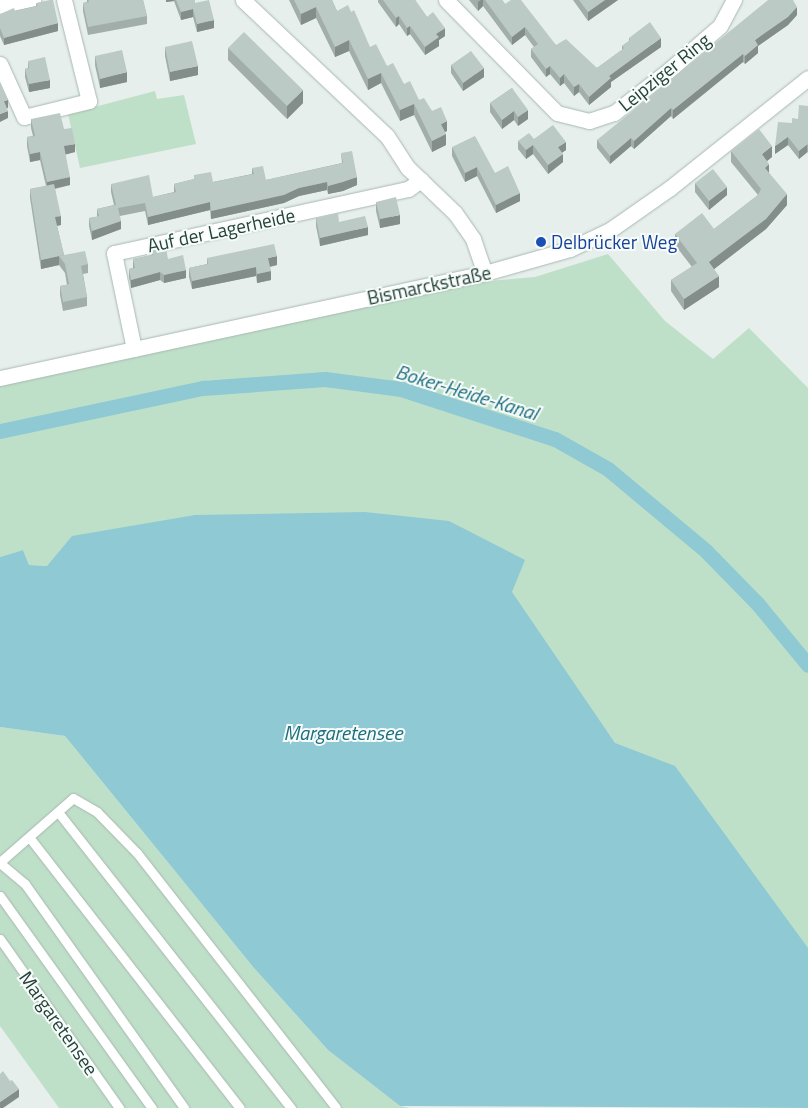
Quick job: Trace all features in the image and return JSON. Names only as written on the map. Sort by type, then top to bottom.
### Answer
[{"type":"street","points":[[0,7],[33,0]]},
{"type":"street","points":[[0,64],[24,117],[89,101],[64,0]]},
{"type":"street","points":[[243,0],[387,136],[408,168],[455,212],[473,240],[485,273]]},
{"type":"street","name":"Leipziger Ring","points":[[446,0],[557,112],[589,121],[614,112],[668,70],[720,26],[734,0]]},
{"type":"street","name":"Bismarckstraße","points":[[0,378],[485,273],[546,258],[610,230],[670,188],[808,78]]},
{"type":"street","name":"Auf der Lagerheide","points":[[134,349],[114,253],[408,189],[421,180]]},
{"type":"lane","points":[[184,1108],[25,884],[1,864],[74,798],[97,812],[117,831],[336,1108]]},
{"type":"lane","points":[[58,812],[291,1108]]},
{"type":"lane","points":[[29,837],[240,1108]]},
{"type":"lane","name":"Margaretensee","points":[[0,896],[152,1108]]},
{"type":"lane","name":"Margaretensee","points":[[0,939],[118,1108]]},
{"type":"green space","points":[[155,91],[157,99],[184,95],[196,144],[80,168],[68,114]]},
{"type":"green space","points":[[608,254],[665,321],[713,359],[749,328],[808,388],[808,1072],[47,566],[29,565],[23,550],[0,557],[0,385],[477,282],[535,277]]},
{"type":"green space","points":[[0,727],[65,736],[254,968],[328,1050],[400,1106],[410,1108],[59,1108],[0,1026]]},
{"type":"water","name":"Margaretensee","points":[[365,512],[449,521],[525,560],[512,592],[615,743],[675,766],[808,948],[808,1108],[400,1106],[328,1050],[254,968],[65,736],[0,727],[0,557],[23,550],[29,565],[47,566],[72,536],[195,515]]},
{"type":"building","points":[[53,0],[58,23],[4,38],[0,28],[0,14],[14,8],[15,11],[37,6],[36,3]]},
{"type":"building","points":[[88,0],[143,0],[147,16],[88,27],[83,3],[89,2]]},
{"type":"building","points":[[176,0],[195,0],[195,3],[209,0],[214,20],[197,24],[193,9],[181,12]]},
{"type":"building","points":[[294,0],[332,0],[337,11],[348,5],[351,12],[354,10],[370,47],[376,44],[387,66],[393,63],[404,84],[410,81],[419,100],[424,98],[432,111],[441,107],[447,121],[441,124],[446,134],[432,141],[414,104],[400,110],[381,73],[368,79],[349,40],[335,47],[316,7],[301,14]]},
{"type":"building","points":[[383,0],[415,0],[427,17],[433,12],[445,28],[436,34],[439,37],[425,47],[410,26],[407,28],[399,16],[396,18]]},
{"type":"building","points":[[485,0],[502,0],[505,4],[511,0],[521,0],[556,45],[566,39],[597,68],[624,48],[622,46],[630,40],[629,38],[650,22],[661,38],[609,76],[611,78],[589,97],[579,84],[574,87],[564,74],[560,78],[550,66],[546,69],[531,49],[538,44],[525,27],[512,37]]},
{"type":"building","points":[[579,0],[605,0],[588,12]]},
{"type":"building","points":[[768,0],[793,0],[797,7],[788,17],[755,40],[758,45],[745,56],[743,54],[673,110],[671,108],[634,141],[631,138],[610,156],[597,140]]},
{"type":"building","points":[[244,32],[303,90],[287,106],[228,48]]},
{"type":"building","points":[[192,41],[198,66],[170,72],[165,47]]},
{"type":"building","points":[[122,50],[127,72],[100,79],[95,56]]},
{"type":"building","points":[[471,51],[484,68],[463,83],[451,65]]},
{"type":"building","points":[[45,57],[50,80],[29,84],[25,69],[29,68],[28,61]]},
{"type":"building","points":[[0,83],[8,100],[4,101],[8,111],[0,114]]},
{"type":"building","points":[[512,88],[528,110],[518,117],[514,111],[502,120],[490,103]]},
{"type":"building","points":[[799,105],[808,106],[808,144],[799,151],[788,137],[775,146],[778,122],[792,123],[792,118],[798,119]]},
{"type":"building","points":[[60,113],[64,129],[72,128],[75,144],[64,146],[70,177],[47,182],[40,152],[30,154],[27,137],[35,136],[31,119]]},
{"type":"building","points":[[553,125],[566,142],[558,147],[563,154],[548,165],[533,145],[526,150],[518,141],[529,133],[534,139]]},
{"type":"building","points":[[759,129],[772,146],[762,154],[769,164],[765,168],[787,194],[766,219],[709,262],[719,276],[684,299],[671,280],[697,263],[675,234],[702,213],[714,229],[758,195],[761,189],[731,151]]},
{"type":"building","points":[[475,136],[495,173],[508,166],[520,193],[496,205],[477,167],[465,173],[452,147]]},
{"type":"building","points":[[352,151],[357,177],[343,182],[328,186],[327,182],[299,188],[284,195],[211,211],[210,202],[148,217],[145,203],[118,208],[121,221],[92,231],[89,218],[99,216],[97,209],[116,205],[111,184],[149,175],[153,197],[176,192],[174,184],[194,179],[194,175],[211,172],[213,182],[254,174],[252,168],[263,166],[266,180],[343,163],[341,153]]},
{"type":"building","points":[[713,169],[727,187],[709,201],[695,183]]},
{"type":"building","points":[[54,184],[61,216],[55,217],[64,255],[41,260],[30,189]]},
{"type":"building","points":[[396,197],[400,215],[380,219],[376,202]]},
{"type":"building","points":[[338,213],[339,222],[365,216],[368,227],[320,238],[316,218]]},
{"type":"building","points":[[274,244],[277,256],[268,258],[271,271],[257,274],[256,267],[192,281],[189,268],[208,264],[207,258]]},
{"type":"building","points":[[166,248],[168,259],[183,255],[186,270],[164,275],[160,272],[131,280],[129,269],[135,268],[133,259],[153,255],[152,250]]},
{"type":"building","points":[[85,251],[88,264],[81,266],[87,297],[63,302],[60,286],[69,284],[65,264],[59,256]]},
{"type":"building","points":[[3,1071],[19,1089],[0,1102],[0,1074]]},
{"type":"waterway","name":"Boker-Heide-Kanal","points":[[0,431],[203,388],[325,379],[401,389],[555,439],[608,469],[706,551],[757,603],[808,665]]},
{"type":"place","name":"Delbrücker Weg","points":[[541,242]]}]
